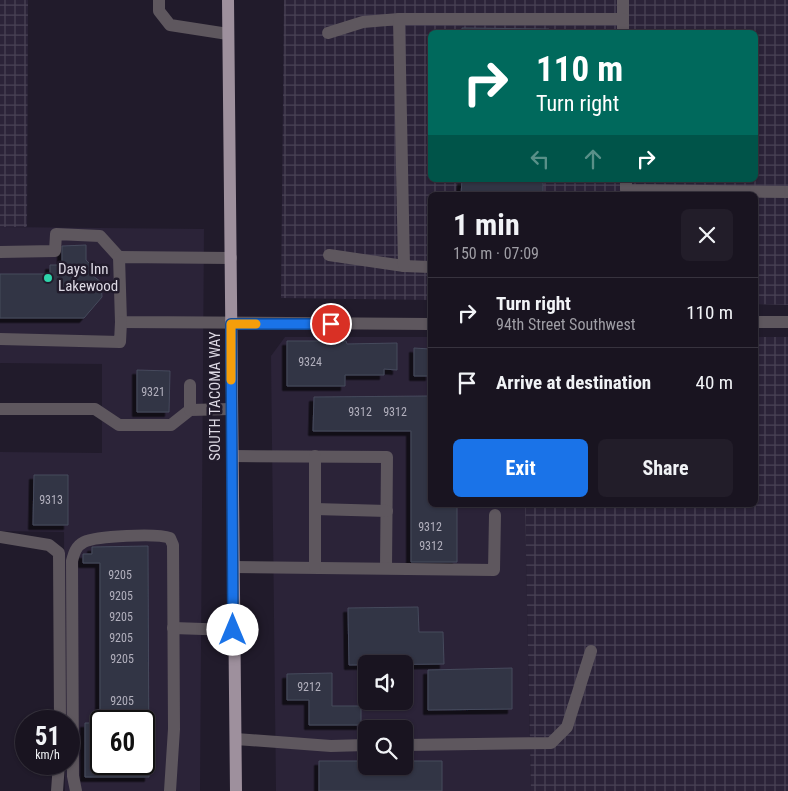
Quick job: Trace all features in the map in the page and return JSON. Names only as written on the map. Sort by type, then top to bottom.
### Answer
[{"type":"main road","name":"SOUTH TACOMA WAY","points":[[228,0],[236,791]]},
{"type":"street","points":[[159,0],[159,11],[170,25],[228,34]]},
{"type":"street","points":[[623,0],[623,30]]},
{"type":"street","points":[[328,34],[363,22],[400,19],[623,19]]},
{"type":"street","points":[[400,19],[404,266]]},
{"type":"street","points":[[624,188],[788,192]]},
{"type":"street","points":[[0,252],[55,251],[56,234],[100,236],[119,257],[121,322],[120,342],[0,339]]},
{"type":"street","points":[[329,255],[404,266],[428,267]]},
{"type":"street","points":[[119,257],[231,258]]},
{"type":"street","points":[[121,322],[428,324]]},
{"type":"street","points":[[758,322],[788,322]]},
{"type":"street","points":[[190,385],[190,410]]},
{"type":"street","points":[[0,409],[95,410],[119,425],[171,425],[190,410],[231,409]]},
{"type":"street","points":[[232,456],[388,457],[386,568]]},
{"type":"street","points":[[315,456],[315,567]]},
{"type":"street","points":[[315,510],[387,511]]},
{"type":"street","points":[[233,567],[494,570],[495,515]]},
{"type":"street","points":[[76,791],[73,756],[72,561],[74,551],[85,542],[142,535],[162,535],[170,538],[173,545],[174,729],[170,791]]},
{"type":"street","points":[[0,537],[49,544],[59,553],[60,710]]},
{"type":"street","points":[[173,628],[233,630]]},
{"type":"street","points":[[413,745],[551,743],[567,727],[591,651]]},
{"type":"street","points":[[236,738],[331,746],[358,745]]},
{"type":"street","points":[[57,791],[58,775]]},
{"type":"shaded area","points":[[0,0],[28,0],[27,227],[0,227]]},
{"type":"shaded area","points":[[284,0],[788,0],[788,305],[758,304],[758,192],[428,192],[428,300],[281,298]]},
{"type":"shaded area","points":[[0,227],[204,229],[200,791],[65,791],[65,775],[80,775],[80,710],[65,710],[64,532],[0,531],[0,452],[102,453],[102,364],[0,363]]},
{"type":"shaded area","points":[[285,337],[428,337],[428,507],[525,507],[531,791],[276,791],[271,356]]},
{"type":"shaded area","points":[[758,337],[788,337],[788,791],[531,791],[525,507],[758,507]]},
{"type":"building","points":[[462,28],[549,29],[549,30],[462,30]]},
{"type":"building","points":[[462,182],[543,182],[543,192],[461,192]]},
{"type":"building","name":"Days Inn Lakewood","points":[[86,245],[86,260],[92,266],[92,275],[101,282],[102,297],[84,318],[0,318],[0,274],[50,274],[50,265],[62,265],[62,246]]},
{"type":"building","points":[[287,341],[346,341],[347,344],[397,343],[397,370],[384,369],[384,375],[345,375],[345,386],[287,386]]},
{"type":"building","points":[[414,348],[428,349],[428,376],[414,376]]},
{"type":"building","points":[[137,370],[170,371],[169,412],[137,412]]},
{"type":"building","points":[[428,396],[428,507],[457,507],[457,562],[411,562],[411,431],[313,431],[314,397]]},
{"type":"building","points":[[34,475],[68,475],[68,525],[33,525]]},
{"type":"building","points":[[148,546],[149,710],[100,710],[100,563],[83,563],[83,554],[92,554],[92,547]]},
{"type":"building","points":[[418,607],[419,632],[443,632],[444,664],[413,664],[413,655],[358,655],[358,665],[349,665],[348,608]]},
{"type":"building","points":[[512,668],[512,709],[428,710],[428,670]]},
{"type":"building","points":[[332,673],[332,706],[358,706],[358,710],[361,710],[361,720],[358,720],[358,725],[309,725],[309,700],[287,700],[287,674]]},
{"type":"building","points":[[85,723],[90,723],[90,775],[149,775],[149,777],[85,777]]},
{"type":"building","points":[[319,761],[358,761],[358,775],[413,775],[413,761],[442,761],[442,791],[319,791]]},
{"type":"slow traffic","points":[[231,380],[231,324],[256,324]]},
{"type":"place","name":"Days Inn Lakewood","points":[[48,278]]},
{"type":"route","points":[[233,630],[231,324],[331,324]]}]
